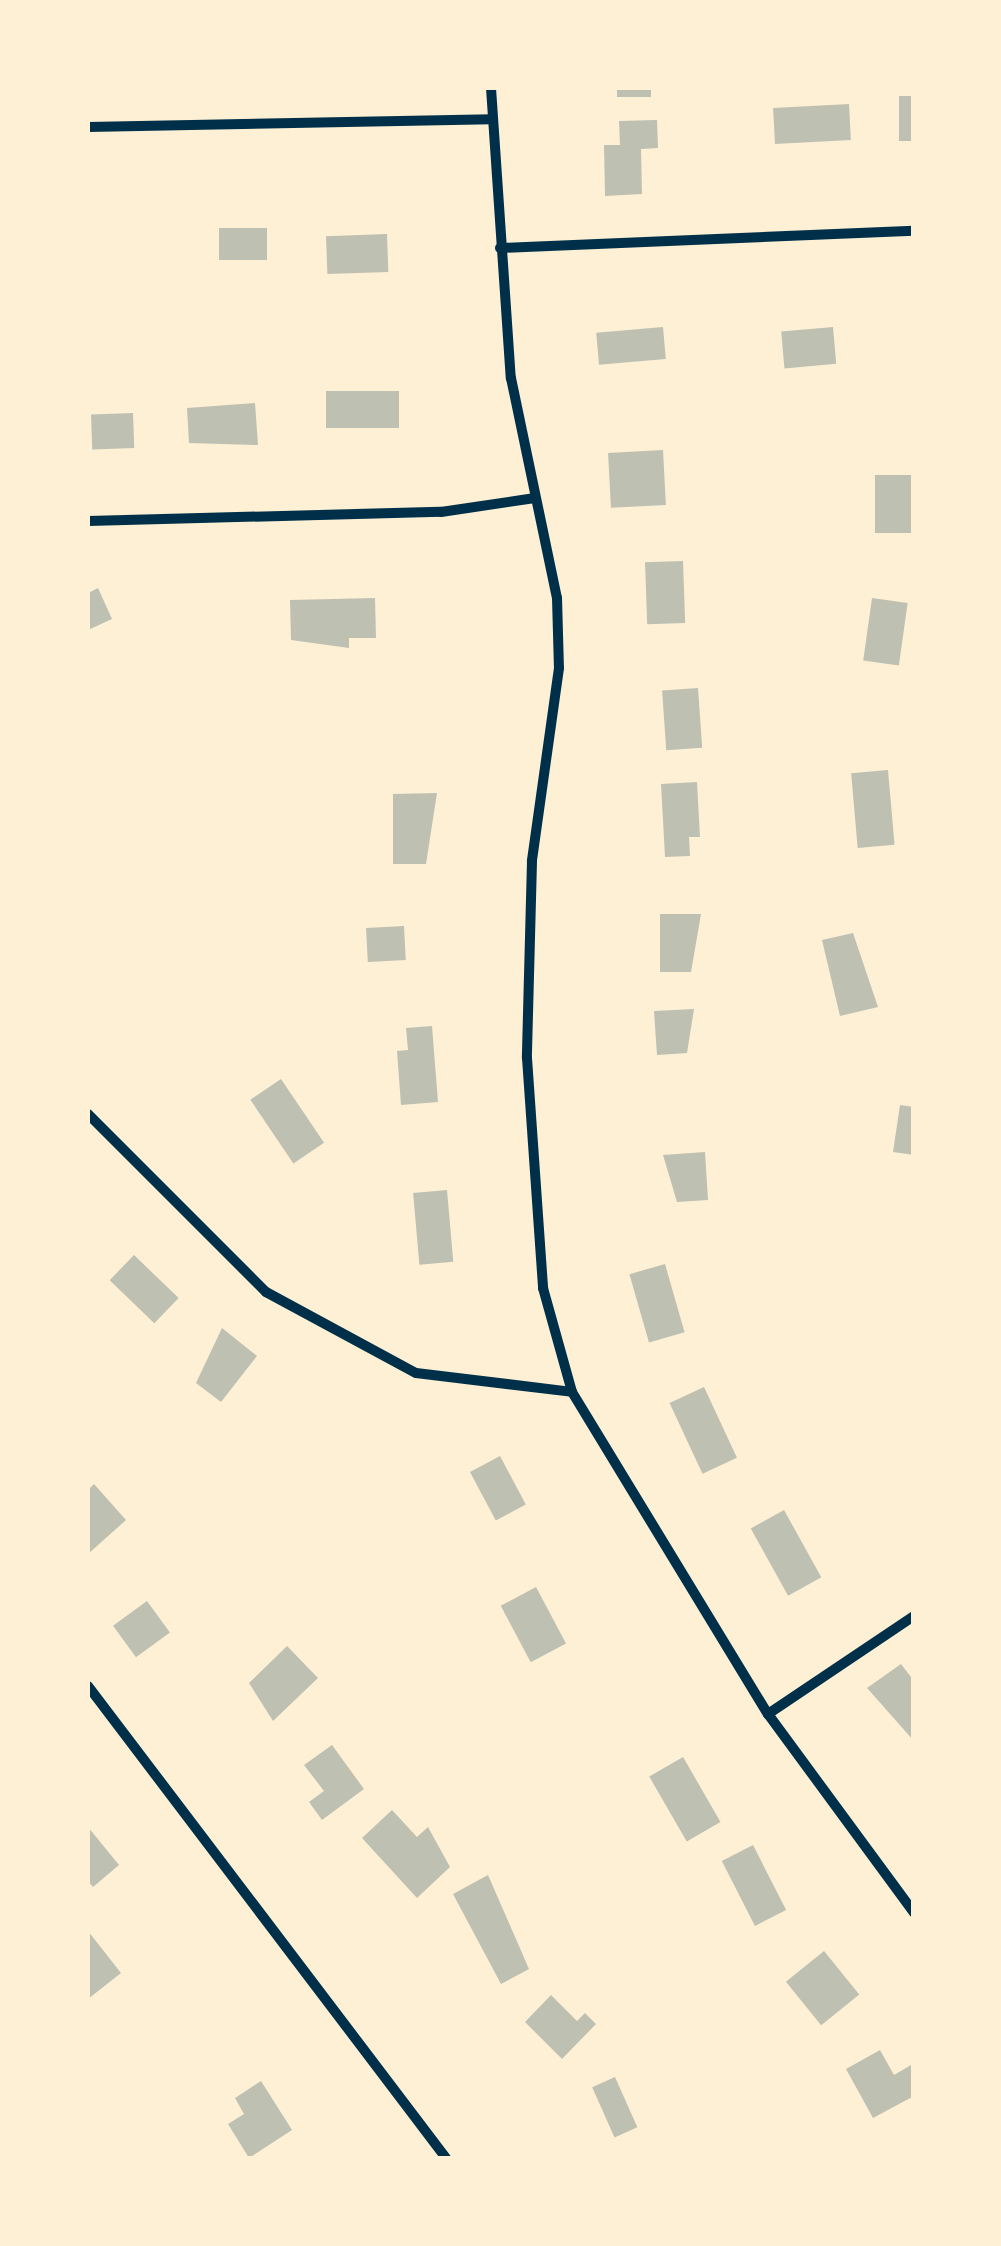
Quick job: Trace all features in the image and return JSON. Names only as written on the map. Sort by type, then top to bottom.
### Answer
[{"type":"street","points":[[492,88],[511,378],[557,598],[559,668],[532,861],[527,1058],[543,1288],[572,1392],[768,1714],[914,1913]]},
{"type":"street","points":[[88,127],[492,119]]},
{"type":"street","points":[[500,248],[914,231]]},
{"type":"street","points":[[88,522],[441,512],[535,498]]},
{"type":"street","points":[[88,1114],[266,1292],[416,1373],[572,1392]]},
{"type":"street","points":[[768,1714],[914,1616]]},
{"type":"street","points":[[88,1686],[446,2158]]},
{"type":"building","points":[[617,88],[651,88],[651,97],[617,97]]},
{"type":"building","points":[[899,96],[914,96],[914,141],[899,141]]},
{"type":"building","points":[[849,104],[851,140],[775,144],[773,108]]},
{"type":"building","points":[[657,120],[658,148],[641,149],[642,194],[605,196],[604,145],[620,145],[619,121]]},
{"type":"building","points":[[219,228],[267,228],[267,260],[219,260]]},
{"type":"building","points":[[387,234],[388,272],[327,274],[326,236]]},
{"type":"building","points":[[663,327],[666,359],[599,365],[596,333]]},
{"type":"building","points":[[833,327],[836,364],[784,368],[781,332]]},
{"type":"building","points":[[326,391],[399,391],[399,428],[326,428]]},
{"type":"building","points":[[255,403],[258,445],[189,443],[187,408]]},
{"type":"building","points":[[133,413],[134,448],[92,449],[91,414]]},
{"type":"building","points":[[663,450],[666,505],[611,508],[608,453]]},
{"type":"building","points":[[875,475],[914,475],[914,533],[875,533]]},
{"type":"building","points":[[683,561],[685,623],[647,624],[645,562]]},
{"type":"building","points":[[98,588],[112,619],[88,630],[88,593]]},
{"type":"building","points":[[375,598],[376,638],[349,638],[349,648],[291,640],[290,600]]},
{"type":"building","points":[[872,598],[908,603],[899,665],[863,660]]},
{"type":"building","points":[[698,688],[702,748],[666,750],[662,691]]},
{"type":"building","points":[[888,770],[895,845],[858,848],[851,773]]},
{"type":"building","points":[[697,782],[700,837],[689,837],[690,856],[665,857],[661,784]]},
{"type":"building","points":[[437,793],[426,864],[393,864],[393,794]]},
{"type":"building","points":[[660,914],[701,914],[691,972],[660,972]]},
{"type":"building","points":[[404,926],[406,960],[368,962],[366,928]]},
{"type":"building","points":[[853,933],[878,1007],[840,1016],[822,940]]},
{"type":"building","points":[[694,1009],[687,1053],[657,1055],[654,1011]]},
{"type":"building","points":[[432,1026],[438,1102],[401,1105],[397,1051],[408,1050],[406,1028]]},
{"type":"building","points":[[281,1079],[324,1143],[293,1164],[250,1100]]},
{"type":"building","points":[[900,1105],[914,1107],[914,1155],[893,1152]]},
{"type":"building","points":[[705,1152],[708,1200],[677,1202],[663,1155]]},
{"type":"building","points":[[447,1190],[453,1262],[419,1265],[413,1193]]},
{"type":"building","points":[[134,1255],[179,1298],[154,1323],[110,1280]]},
{"type":"building","points":[[665,1264],[685,1332],[649,1342],[629,1274]]},
{"type":"building","points":[[222,1328],[257,1356],[221,1402],[196,1383]]},
{"type":"building","points":[[704,1387],[737,1458],[703,1474],[670,1403]]},
{"type":"building","points":[[500,1456],[526,1505],[496,1521],[470,1472]]},
{"type":"building","points":[[94,1484],[126,1520],[88,1554],[88,1490]]},
{"type":"building","points":[[784,1510],[821,1577],[788,1596],[751,1528]]},
{"type":"building","points":[[536,1587],[566,1644],[531,1662],[501,1606]]},
{"type":"building","points":[[147,1601],[170,1633],[136,1657],[113,1626]]},
{"type":"building","points":[[287,1646],[318,1678],[273,1721],[249,1683]]},
{"type":"building","points":[[901,1664],[914,1681],[914,1741],[867,1688]]},
{"type":"building","points":[[332,1745],[364,1789],[322,1820],[309,1802],[324,1791],[304,1765]]},
{"type":"building","points":[[683,1757],[720,1822],[687,1841],[649,1776]]},
{"type":"building","points":[[392,1810],[417,1837],[428,1827],[450,1867],[417,1898],[362,1838]]},
{"type":"building","points":[[88,1827],[119,1865],[93,1887],[88,1881]]},
{"type":"building","points":[[753,1845],[786,1910],[755,1926],[722,1861]]},
{"type":"building","points":[[488,1875],[529,1969],[501,1984],[453,1894]]},
{"type":"building","points":[[88,1931],[121,1973],[88,1999]]},
{"type":"building","points":[[824,1951],[859,1995],[821,2025],[786,1982]]},
{"type":"building","points":[[551,1995],[577,2021],[585,2013],[596,2024],[562,2059],[525,2022]]},
{"type":"building","points":[[880,2050],[894,2075],[911,2065],[914,2096],[873,2118],[846,2069]]},
{"type":"building","points":[[615,2077],[637,2127],[615,2137],[592,2087]]},
{"type":"building","points":[[261,2081],[292,2130],[249,2158],[228,2124],[244,2114],[235,2098]]}]
